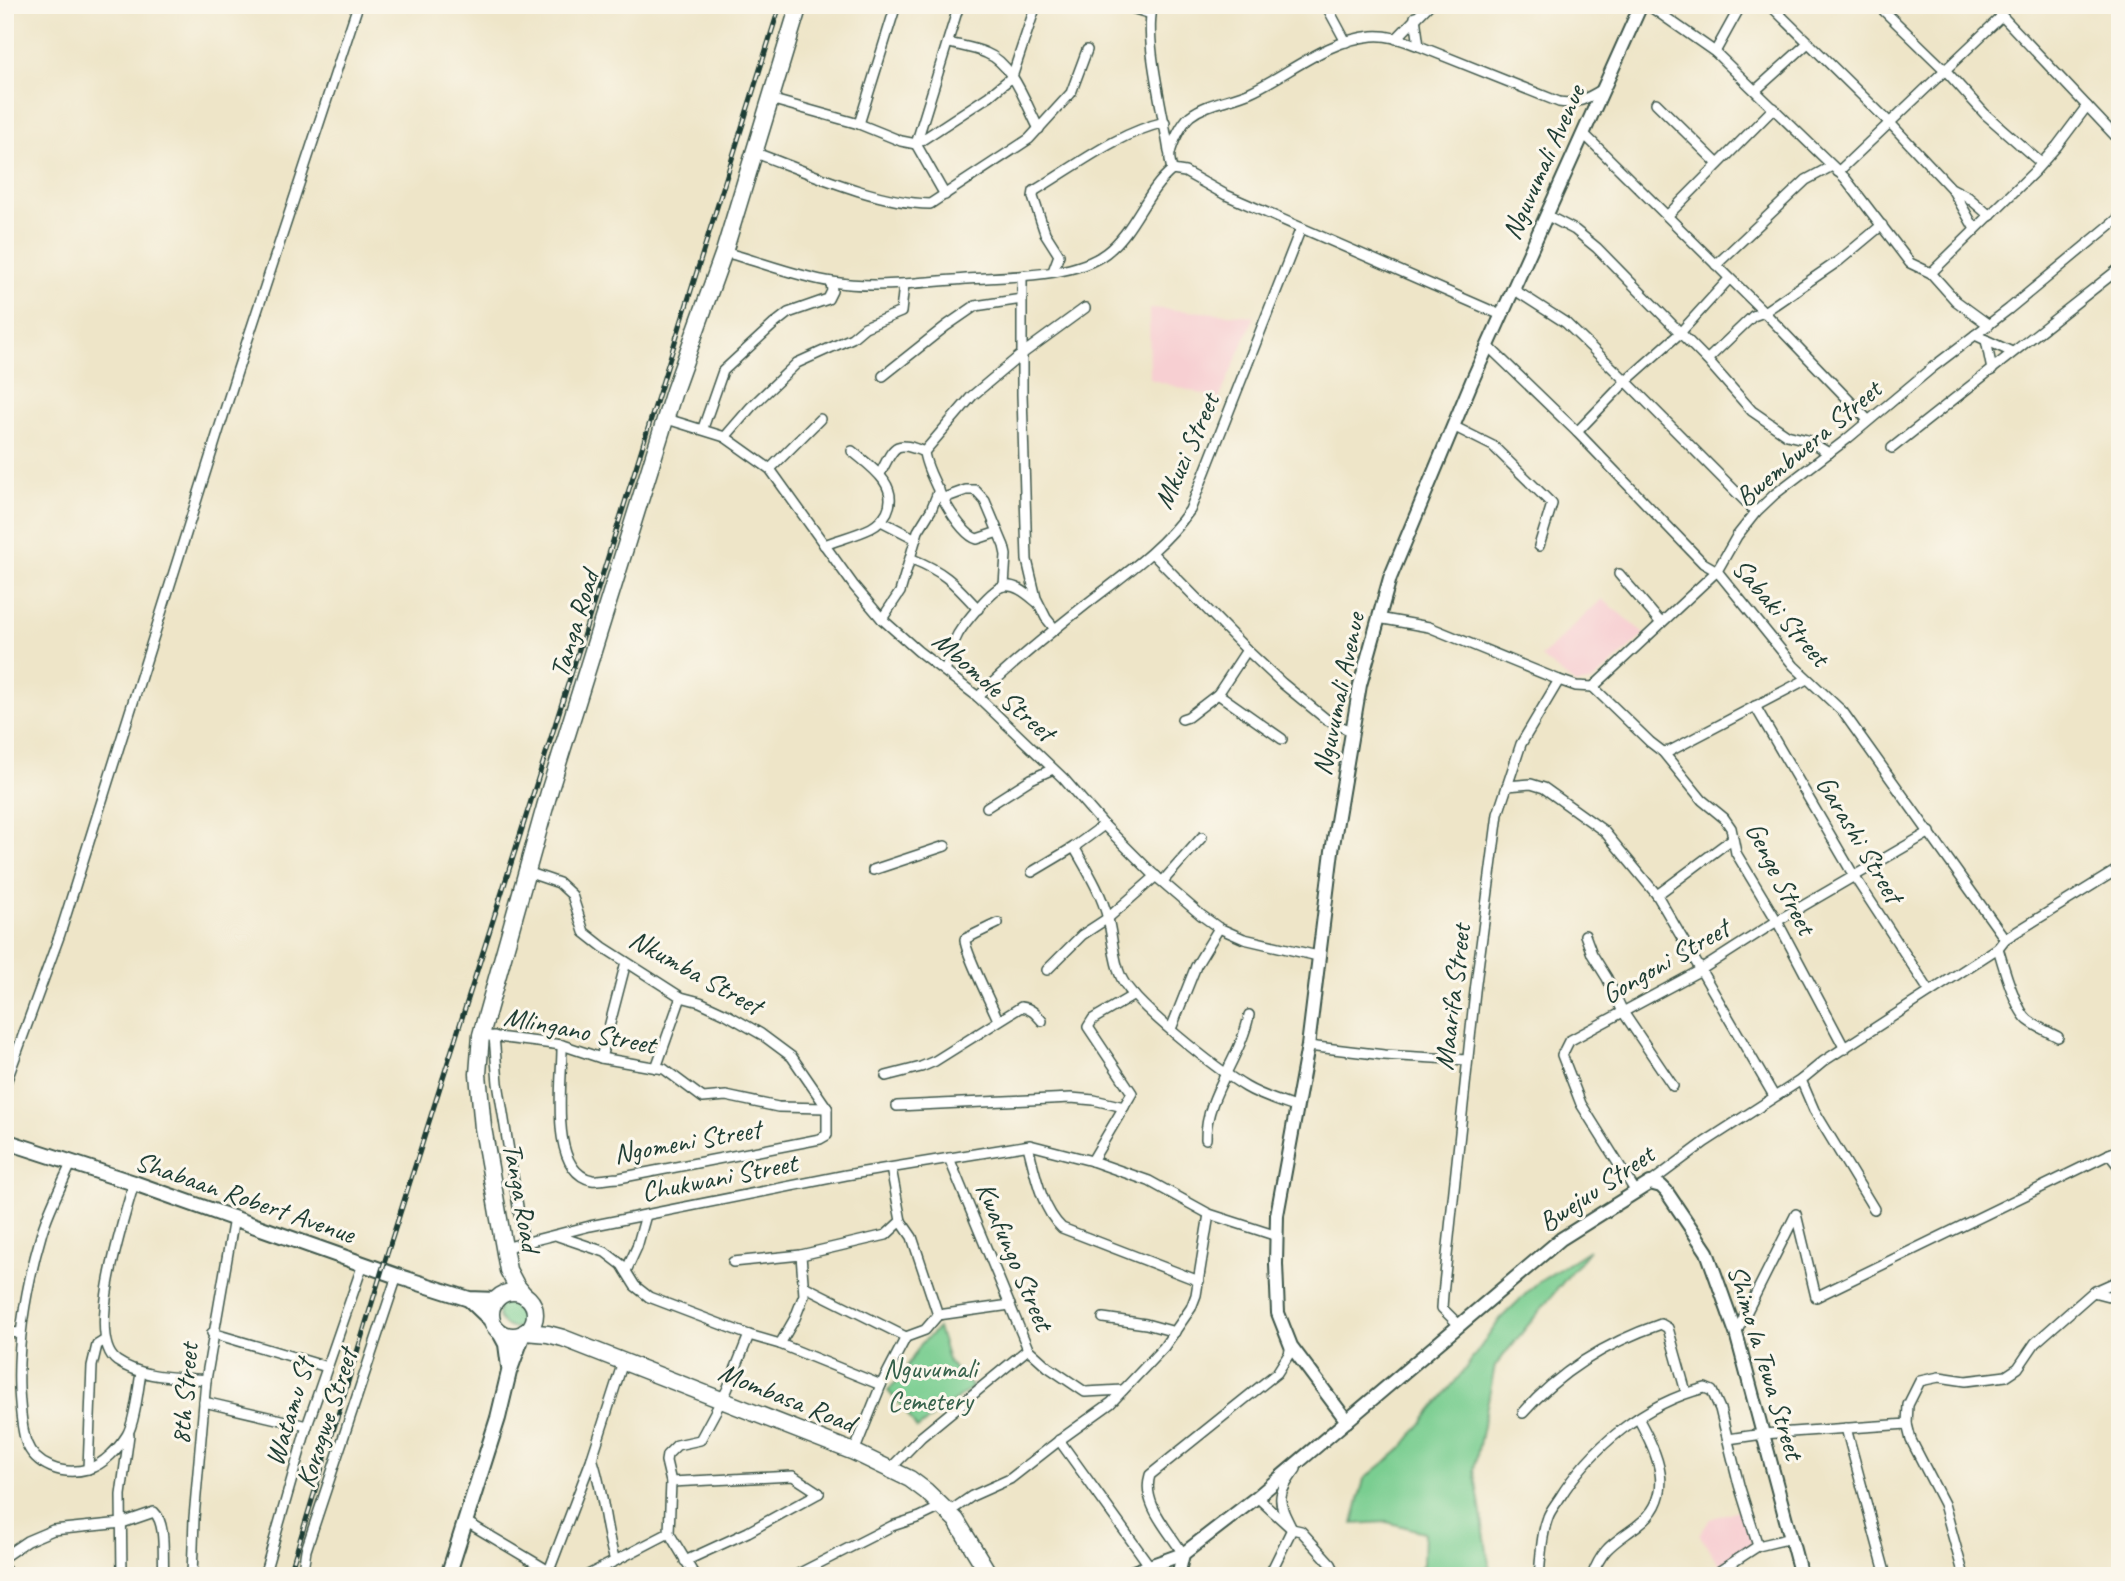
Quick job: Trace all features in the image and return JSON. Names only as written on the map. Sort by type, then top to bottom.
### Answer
[{"type":"highway","name":"Tanga Road","points":[[508,1270],[484,1128],[478,1074],[550,789],[667,419],[724,252],[799,5]]},
{"type":"highway","points":[[498,1298],[517,1292],[529,1300],[534,1320],[524,1333],[507,1335],[495,1326],[491,1309],[506,1282],[508,1270]]},
{"type":"highway","name":"Mombasa Road","points":[[508,1270],[546,1322],[563,1338]]},
{"type":"highway","name":"Mombasa Road","points":[[524,1333],[563,1338],[854,1452],[890,1469],[920,1486],[946,1509],[962,1528],[990,1576]]},
{"type":"main road","name":"Shabaan Robert Avenue","points":[[5,1141],[468,1299]]},
{"type":"main road","points":[[468,1299],[498,1298]]},
{"type":"main road","points":[[468,1299],[495,1326],[506,1345],[509,1372]]},
{"type":"main road","points":[[447,1576],[498,1418],[509,1372],[524,1333]]},
{"type":"street","points":[[5,1084],[60,934],[236,374],[358,5]]},
{"type":"street","points":[[859,124],[896,5]]},
{"type":"street","points":[[944,195],[916,144],[959,5]]},
{"type":"street","points":[[770,99],[859,124],[901,141],[916,144],[989,96],[1012,77],[1036,5]]},
{"type":"street","points":[[1122,5],[1152,10],[1151,40],[1172,170]]},
{"type":"street","points":[[1326,5],[1346,42]]},
{"type":"street","points":[[1396,38],[1429,5]]},
{"type":"street","name":"Nguvumali Avenue","points":[[1347,1421],[1291,1346],[1278,1313],[1276,1264],[1278,1215],[1295,1107],[1308,1046],[1318,956],[1360,685],[1390,578],[1501,314],[1641,5]]},
{"type":"street","points":[[1648,5],[1715,51],[1835,169],[1910,263],[1931,273],[1956,301],[1989,325]]},
{"type":"street","points":[[1715,51],[1741,5]]},
{"type":"street","points":[[1770,5],[1890,123],[1951,188],[1975,229]]},
{"type":"street","points":[[1878,5],[1946,71],[1985,114],[2041,163]]},
{"type":"street","points":[[1716,265],[1806,180],[1835,169],[1890,123],[1946,71],[1996,9],[2120,141]]},
{"type":"street","points":[[1415,17],[1419,46]]},
{"type":"street","points":[[1170,155],[1181,129],[1191,115],[1221,100],[1239,97],[1252,91],[1346,42],[1373,35],[1396,38],[1419,46],[1559,102],[1571,104],[1604,88]]},
{"type":"street","points":[[949,43],[988,54],[1002,64],[1012,77],[1039,130]]},
{"type":"street","points":[[1756,90],[1808,43]]},
{"type":"street","points":[[753,152],[827,180],[910,203],[930,204],[1039,130],[1071,93],[1087,50]]},
{"type":"street","points":[[1656,103],[1718,164]]},
{"type":"street","points":[[1931,273],[2057,146],[2087,106]]},
{"type":"street","points":[[1668,215],[1774,108]]},
{"type":"street","points":[[1054,271],[1059,255],[1045,233],[1033,197],[1034,191],[1112,144],[1146,127],[1165,122]]},
{"type":"street","points":[[1583,133],[1668,215],[1868,420]]},
{"type":"street","points":[[724,252],[831,282],[870,285],[1022,276],[1054,271],[1083,264],[1105,254],[1142,212],[1162,178],[1172,170]]},
{"type":"street","points":[[1172,170],[1185,173],[1226,195],[1501,314]]},
{"type":"street","points":[[1951,188],[1968,197],[1990,216]]},
{"type":"street","points":[[1546,215],[1576,230],[1597,248],[1707,360],[1752,411],[1787,435],[1807,440],[1829,453]]},
{"type":"street","name":"Bwembwera Street","points":[[1593,687],[1717,571],[1737,536],[1775,494],[1989,325],[2120,217]]},
{"type":"street","points":[[1707,360],[1753,316],[1764,312],[1830,267],[1882,225]]},
{"type":"street","name":"Mkuzi Street","points":[[978,697],[1055,629],[1152,554],[1190,510],[1301,228]]},
{"type":"street","points":[[1892,448],[2120,268]]},
{"type":"street","points":[[1022,276],[1021,354],[1027,560],[1039,605]]},
{"type":"street","points":[[1577,432],[1626,381],[1679,334],[1729,279]]},
{"type":"street","points":[[703,428],[723,371],[788,313],[828,299],[832,291],[831,282]]},
{"type":"street","points":[[726,436],[751,407],[797,363],[852,338],[865,327],[901,312],[904,284]]},
{"type":"street","points":[[1513,289],[1566,323],[1756,512]]},
{"type":"street","points":[[883,376],[975,306],[1022,299]]},
{"type":"street","points":[[924,452],[972,396],[1021,354],[1085,307]]},
{"type":"street","points":[[1975,335],[2012,352]]},
{"type":"street","points":[[1986,340],[1992,370]]},
{"type":"street","name":"Sabaki Street","points":[[1488,346],[1577,432],[1703,563],[1717,571],[1794,666],[1843,712],[2006,939]]},
{"type":"street","name":"Mbomole Street","points":[[667,419],[726,436],[770,469],[854,586],[882,619],[978,697],[1053,769],[1104,825],[1159,879],[1219,928],[1260,944],[1318,956]]},
{"type":"street","points":[[770,469],[820,419]]},
{"type":"street","points":[[1453,426],[1493,446],[1552,504],[1539,546]]},
{"type":"street","points":[[880,474],[894,449],[901,445],[924,452]]},
{"type":"street","points":[[824,545],[871,528],[881,521],[891,503],[880,474],[852,451]]},
{"type":"street","points":[[924,452],[932,480],[973,539],[998,531]]},
{"type":"street","points":[[941,494],[975,490],[985,501],[1006,555],[1004,586]]},
{"type":"street","points":[[882,619],[901,592],[916,539],[941,494]]},
{"type":"street","points":[[881,521],[916,539]]},
{"type":"street","points":[[1152,554],[1247,650],[1327,720],[1351,731]]},
{"type":"street","points":[[912,559],[936,568],[978,609]]},
{"type":"street","points":[[1619,573],[1661,623]]},
{"type":"street","points":[[945,671],[958,635],[978,609],[1004,586],[1020,589],[1039,605],[1055,629]]},
{"type":"street","points":[[1378,618],[1429,627],[1559,680],[1576,686],[1593,687]]},
{"type":"street","points":[[1182,719],[1218,694],[1247,650]]},
{"type":"street","points":[[1663,751],[1670,751],[1807,679]]},
{"type":"street","name":"Maarifa Street","points":[[1459,1325],[1442,1308],[1467,1060],[1499,814],[1521,744],[1559,680]]},
{"type":"street","name":"Genge Street","points":[[1593,687],[1650,742],[1663,751],[1702,800],[1724,818],[1731,828],[1736,853],[1777,921],[1845,1049]]},
{"type":"street","points":[[1218,694],[1282,739]]},
{"type":"street","name":"Garashi Street","points":[[1755,706],[1854,877],[1930,992]]},
{"type":"street","points":[[987,807],[1031,779],[1053,769]]},
{"type":"street","points":[[1507,786],[1531,784],[1544,788],[1604,831],[1657,895],[1774,1097]]},
{"type":"street","points":[[1031,872],[1074,847],[1104,825]]},
{"type":"street","name":"Gongoni Street","points":[[1636,1192],[1581,1104],[1562,1055],[1569,1041],[1699,971],[1777,921],[1930,832]]},
{"type":"street","points":[[1047,970],[1082,935],[1159,879],[1202,837]]},
{"type":"street","points":[[1657,895],[1732,839]]},
{"type":"street","points":[[873,870],[945,846]]},
{"type":"street","points":[[1074,847],[1094,882],[1108,918],[1121,978],[1134,995],[1227,1074],[1264,1096],[1295,1107]]},
{"type":"street","name":"Bwejuu Street","points":[[1122,1576],[1184,1554],[1257,1497],[1561,1239],[1650,1184],[1705,1142],[1998,948],[2006,939],[2120,868]]},
{"type":"street","name":"Nkumba Street","points":[[527,872],[558,883],[572,895],[584,932],[626,962],[681,997],[726,1014],[792,1056],[827,1108]]},
{"type":"street","points":[[998,923],[965,939],[964,947],[979,974],[998,1020]]},
{"type":"street","points":[[1171,1029],[1196,966],[1219,928]]},
{"type":"street","points":[[1585,935],[1592,954],[1623,1012],[1673,1086]]},
{"type":"street","points":[[1998,948],[2007,978],[2024,1015],[2058,1037]]},
{"type":"street","points":[[601,1058],[626,962]]},
{"type":"street","points":[[1091,1161],[1132,1093],[1088,1027],[1093,1019],[1134,995]]},
{"type":"street","points":[[656,1068],[681,997]]},
{"type":"street","points":[[886,1076],[935,1061],[1021,1007],[1027,1007],[1042,1021]]},
{"type":"street","points":[[1206,1139],[1208,1114],[1246,1034],[1249,1015]]},
{"type":"street","points":[[487,1036],[498,1083],[524,1244]]},
{"type":"street","name":"Mlingano Street","points":[[487,1036],[562,1045],[601,1058],[664,1069],[703,1098],[726,1096],[778,1107],[827,1108]]},
{"type":"street","name":"Ngomeni Street","points":[[562,1045],[559,1097],[566,1157],[577,1172],[592,1180],[619,1178],[820,1139],[827,1135],[827,1108]]},
{"type":"street","points":[[1308,1046],[1384,1055],[1467,1060]]},
{"type":"street","points":[[1801,1080],[1814,1110],[1874,1209]]},
{"type":"street","points":[[897,1106],[1071,1098],[1124,1107]]},
{"type":"street","points":[[1028,1146],[1039,1188],[1055,1221],[1062,1228],[1199,1281]]},
{"type":"street","points":[[949,1158],[1028,1146],[1091,1161],[1149,1181],[1209,1214],[1278,1236]]},
{"type":"street","points":[[1736,1333],[1796,1214],[1816,1297],[2120,1149]]},
{"type":"street","points":[[2109,1154],[2120,1168]]},
{"type":"street","name":"Chukwani Street","points":[[504,1248],[590,1226],[949,1158]]},
{"type":"street","name":"Kwafungo Street","points":[[949,1158],[1028,1349],[1048,1367],[1085,1392],[1123,1390]]},
{"type":"street","points":[[71,1164],[43,1231],[24,1302],[18,1360],[19,1397],[26,1442],[34,1458],[45,1466],[70,1471],[88,1469],[104,1461],[129,1433]]},
{"type":"street","points":[[891,1168],[901,1221],[912,1237],[938,1315]]},
{"type":"street","points":[[134,1183],[105,1296],[105,1340],[114,1359],[141,1373],[206,1380]]},
{"type":"street","name":"Shimo la Tewa Street","points":[[1650,1184],[1661,1186],[1666,1191],[1707,1252],[1736,1333],[1801,1576]]},
{"type":"street","points":[[794,1576],[892,1526],[946,1509],[1010,1479],[1111,1403],[1164,1347],[1191,1308],[1199,1281],[1209,1214]]},
{"type":"street","points":[[626,1271],[637,1247],[646,1215]]},
{"type":"street","name":"8th Street","points":[[192,1576],[194,1518],[206,1380],[234,1218]]},
{"type":"street","points":[[733,1262],[801,1255],[886,1235],[901,1221]]},
{"type":"street","points":[[557,1236],[605,1252],[622,1265],[635,1286],[649,1297],[780,1344],[881,1385]]},
{"type":"street","points":[[780,1344],[804,1295],[801,1255]]},
{"type":"street","name":"Watamu St","points":[[264,1576],[307,1426],[363,1264]]},
{"type":"street","name":"Korogwe Street","points":[[302,1576],[306,1550],[397,1276]]},
{"type":"street","points":[[1964,1576],[1944,1504],[1911,1440],[1906,1424],[1908,1405],[1920,1381],[1939,1377],[1966,1381],[2006,1376],[2018,1368],[2035,1343],[2093,1292],[2120,1280]]},
{"type":"street","points":[[804,1286],[906,1337]]},
{"type":"street","points":[[2093,1292],[2120,1299]]},
{"type":"street","points":[[854,1452],[881,1385],[906,1337],[925,1330],[938,1315],[1010,1305]]},
{"type":"street","points":[[1103,1318],[1146,1324],[1175,1332]]},
{"type":"street","points":[[1524,1413],[1539,1395],[1606,1347],[1661,1324],[1668,1328],[1686,1392]]},
{"type":"street","points":[[5,1332],[21,1333]]},
{"type":"street","points":[[212,1333],[327,1367]]},
{"type":"street","points":[[695,1576],[669,1533],[671,1482],[667,1455],[677,1445],[699,1440],[727,1390],[749,1335]]},
{"type":"street","points":[[88,1469],[92,1366],[97,1345],[105,1340]]},
{"type":"street","points":[[1178,1576],[1184,1554],[1149,1500],[1146,1487],[1150,1475],[1277,1373],[1291,1346]]},
{"type":"street","points":[[890,1469],[921,1437],[1028,1349]]},
{"type":"street","points":[[548,1573],[592,1458],[624,1362]]},
{"type":"street","points":[[122,1576],[121,1495],[129,1433],[141,1373]]},
{"type":"street","points":[[1539,1576],[1548,1516],[1567,1486],[1591,1457],[1638,1418],[1686,1392],[1705,1388],[1712,1391],[1758,1546]]},
{"type":"street","points":[[204,1402],[307,1426]]},
{"type":"street","points":[[1592,1576],[1599,1557],[1609,1545],[1653,1511],[1660,1496],[1657,1459],[1638,1418]]},
{"type":"street","points":[[1728,1439],[1906,1424]]},
{"type":"street","points":[[1846,1427],[1885,1576]]},
{"type":"street","points":[[1059,1440],[1149,1565]]},
{"type":"street","points":[[1292,1529],[1280,1506],[1280,1497],[1285,1484],[1305,1456]]},
{"type":"street","points":[[592,1458],[600,1482],[604,1520],[615,1561]]},
{"type":"street","points":[[671,1482],[793,1476],[819,1493],[748,1532],[685,1561]]},
{"type":"street","points":[[1257,1497],[1292,1529],[1301,1531],[1331,1564],[1337,1576]]},
{"type":"street","points":[[5,1556],[27,1541],[53,1530],[122,1523],[153,1512],[162,1525],[164,1576]]},
{"type":"street","points":[[465,1521],[548,1573],[563,1576]]},
{"type":"street","points":[[1269,1576],[1292,1529]]},
{"type":"street","points":[[586,1576],[669,1533]]},
{"type":"street","points":[[1712,1576],[1758,1546],[1792,1538]]},
{"type":"street","points":[[5,1569],[9,1576]]},
{"type":"shaded area","points":[[1149,308],[1255,316],[1219,399],[1150,379]]},
{"type":"shaded area","points":[[1602,599],[1645,634],[1592,682],[1575,684],[1541,657]]},
{"type":"shaded area","points":[[1744,1508],[1754,1545],[1720,1566],[1699,1534],[1710,1519]]},
{"type":"green space","points":[[1589,1250],[1495,1366],[1474,1470],[1491,1576],[1415,1576],[1423,1564],[1424,1532],[1387,1522],[1353,1524],[1364,1479],[1401,1449],[1465,1369],[1501,1318],[1536,1284]]},
{"type":"green space","points":[[514,1296],[525,1301],[530,1312],[525,1323],[514,1328],[503,1323],[498,1312],[503,1301]]},
{"type":"green space","name":"Nguvumali Cemetery","points":[[938,1328],[949,1363],[973,1387],[917,1429],[888,1391],[900,1378],[921,1344]]},
{"type":"railway","points":[[289,1576],[382,1270],[780,5]]}]
